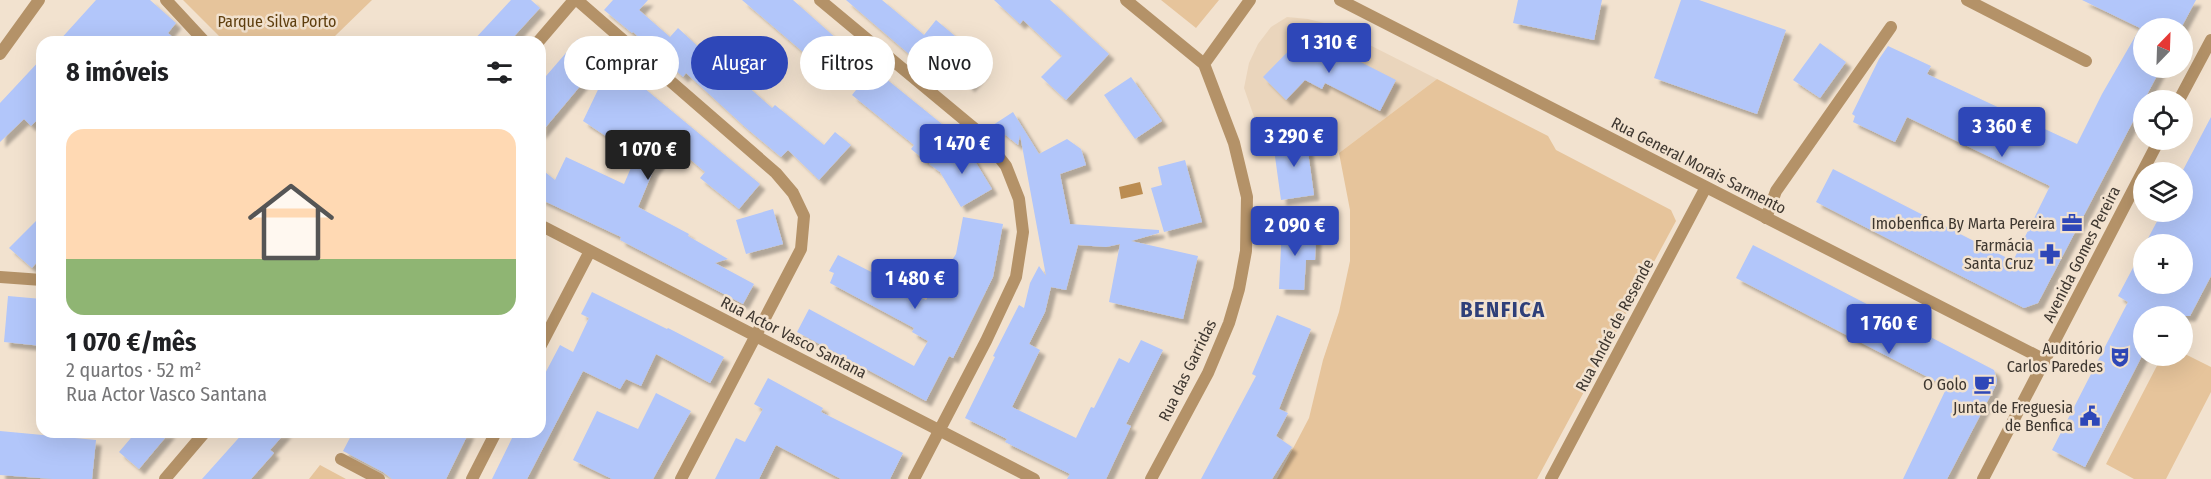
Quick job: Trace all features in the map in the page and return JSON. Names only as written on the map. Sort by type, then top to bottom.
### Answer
[{"type":"street","points":[[0,54],[39,0]]},
{"type":"street","points":[[166,0],[199,36]]},
{"type":"street","points":[[543,36],[575,0],[776,173],[793,193],[804,216],[801,249],[681,479]]},
{"type":"street","points":[[820,0],[980,133],[1006,166],[1019,199],[1023,232],[1016,277],[986,341],[914,479]]},
{"type":"street","points":[[1126,0],[1204,64],[1250,0]]},
{"type":"street","name":"Rua General Morais Sarmento","points":[[1340,0],[2045,360]]},
{"type":"street","points":[[1967,0],[2086,60]]},
{"type":"street","points":[[1766,218],[1776,190],[1891,27]]},
{"type":"street","points":[[2184,90],[2211,39]]},
{"type":"street","name":"Rua das Garridas","points":[[1150,479],[1208,373],[1225,333],[1239,289],[1246,251],[1247,197],[1234,143],[1204,64]]},
{"type":"street","name":"Avenida Gomes Pereira","points":[[1983,479],[2154,150]]},
{"type":"street","name":"Rua André de Resende","points":[[1551,479],[1706,187]]},
{"type":"street","name":"Rua Actor Vasco Santana","points":[[546,228],[1034,479]]},
{"type":"street","points":[[546,335],[590,250]]},
{"type":"street","points":[[0,277],[36,280]]},
{"type":"street","points":[[165,479],[200,438]]},
{"type":"street","points":[[472,479],[493,438]]},
{"type":"street","points":[[341,459],[379,479]]},
{"type":"shaded area","points":[[1287,17],[1328,24],[1437,79],[1339,153],[1332,119],[1259,131],[1244,88],[1249,63],[1258,44],[1271,27]]},
{"type":"shaded area","points":[[1140,182],[1143,194],[1121,199],[1119,187]]},
{"type":"green space","name":"Parque Silva Porto","points":[[183,0],[372,0],[335,36],[219,36]]},
{"type":"green space","points":[[1161,0],[1219,0],[1196,28]]},
{"type":"green space","points":[[1437,79],[1548,136],[1556,150],[1671,210],[1676,221],[1537,479],[1277,479],[1309,418],[1323,360],[1339,312],[1350,261],[1350,210],[1339,153]]},
{"type":"green space","points":[[2193,358],[2211,367],[2211,392],[2166,479],[2134,479],[2106,464],[2157,366],[2193,366]]},
{"type":"green space","points":[[320,465],[346,479],[309,479]]},
{"type":"building","points":[[96,0],[150,0],[176,23],[168,33],[171,36],[63,36]]},
{"type":"building","points":[[511,0],[531,0],[540,8],[514,36],[478,36]]},
{"type":"building","points":[[613,0],[648,0],[639,10],[669,36],[637,36],[604,10]]},
{"type":"building","points":[[742,0],[793,0],[834,36],[800,36],[800,49],[788,39],[788,36],[784,36]]},
{"type":"building","points":[[846,0],[882,0],[924,35],[936,20],[955,36],[907,36],[907,52],[895,42],[895,36],[888,36]]},
{"type":"building","points":[[994,0],[1050,0],[1109,54],[1066,100],[1041,77],[1062,56],[1023,20],[1020,24]]},
{"type":"building","points":[[1518,0],[1602,0],[1594,40],[1513,23]]},
{"type":"building","points":[[1681,0],[1699,0],[1786,30],[1757,114],[1654,78]]},
{"type":"building","points":[[2082,0],[2196,0],[2186,18],[2133,18],[2133,25]]},
{"type":"building","points":[[678,28],[691,40],[691,78],[686,73],[683,77],[679,73],[679,36],[671,36]]},
{"type":"building","points":[[1307,32],[1335,58],[1339,51],[1396,80],[1380,111],[1325,83],[1322,89],[1305,80],[1286,100],[1263,77]]},
{"type":"building","points":[[2133,40],[2133,78],[2156,78],[2149,90],[2133,90],[2133,121],[2038,303],[2024,308],[1816,202],[1833,169],[2013,261],[2050,186],[1907,117],[1895,142],[1853,122],[1855,116],[1852,114],[1879,59],[1888,46],[1931,66],[1927,74],[2077,144]]},
{"type":"building","points":[[1820,43],[1846,62],[1820,98],[1793,80]]},
{"type":"building","points":[[564,55],[564,90],[577,90],[546,127],[546,76]]},
{"type":"building","points":[[36,64],[36,121],[31,126],[24,119],[0,142],[0,103]]},
{"type":"building","points":[[1131,77],[1162,121],[1135,139],[1104,95]]},
{"type":"building","points":[[895,86],[953,133],[928,163],[911,149],[914,145],[852,95],[856,90],[895,90]]},
{"type":"building","points":[[598,90],[646,90],[760,184],[739,209],[700,178],[705,172],[672,144],[653,171],[638,207],[689,234],[688,236],[728,259],[715,263],[754,284],[743,304],[620,240],[621,237],[546,202],[546,173],[555,180],[566,157],[624,184],[636,156],[583,121]]},
{"type":"building","points":[[705,90],[752,90],[772,108],[775,105],[824,145],[835,132],[851,145],[819,180],[788,150],[781,157]]},
{"type":"building","points":[[1013,112],[1039,154],[1067,139],[1081,149],[1086,165],[1060,174],[1070,224],[1159,230],[1159,233],[1131,241],[1198,256],[1183,319],[1109,302],[1120,244],[1106,247],[1078,245],[1066,290],[1051,287],[1045,312],[1029,344],[1040,350],[1012,407],[1076,438],[1119,358],[1129,363],[1141,340],[1163,350],[1126,424],[1131,426],[1106,479],[1067,479],[1070,474],[1005,442],[1007,439],[965,418],[1019,305],[1024,308],[1030,283],[1039,266],[1046,276],[1020,135],[1018,145],[993,125]]},
{"type":"building","points":[[2211,117],[2211,276],[2193,310],[2193,306],[2133,306],[2133,366],[2137,366],[2085,467],[2052,450],[2128,302],[2118,296],[2133,268],[2133,294],[2193,294],[2193,234],[2150,234],[2157,222],[2193,222],[2193,162],[2187,162]]},
{"type":"building","points":[[1306,137],[1314,195],[1281,200],[1273,142]]},
{"type":"building","points":[[964,143],[992,189],[961,207],[940,172],[929,164]]},
{"type":"building","points":[[1185,160],[1202,222],[1164,232],[1151,188],[1162,185],[1158,167]]},
{"type":"building","points":[[773,209],[783,244],[746,254],[736,220]]},
{"type":"building","points":[[963,217],[1003,224],[993,277],[953,358],[949,356],[926,401],[797,332],[809,309],[914,366],[928,341],[912,332],[914,328],[830,283],[834,273],[829,271],[838,255],[926,300],[956,254]]},
{"type":"building","points":[[36,221],[36,263],[32,268],[9,248]]},
{"type":"building","points":[[1282,226],[1307,227],[1307,235],[1316,236],[1315,260],[1306,260],[1304,290],[1279,289]]},
{"type":"building","points":[[1753,245],[1994,370],[1996,385],[1947,479],[1903,479],[1947,387],[1736,278]]},
{"type":"building","points":[[592,292],[724,357],[710,383],[656,354],[641,386],[626,379],[620,389],[583,371],[527,479],[492,479],[512,438],[546,438],[546,372],[560,345],[573,352],[589,318],[581,314]]},
{"type":"building","points":[[8,296],[36,298],[36,345],[4,342]]},
{"type":"building","points":[[1277,315],[1311,329],[1279,409],[1288,413],[1276,436],[1292,447],[1272,479],[1201,479],[1256,376],[1252,374]]},
{"type":"building","points":[[768,378],[823,408],[821,412],[903,453],[890,479],[841,479],[776,445],[759,479],[715,479],[736,438],[745,442],[763,409],[754,404]]},
{"type":"building","points":[[656,393],[691,411],[653,479],[612,479],[573,460],[597,411],[638,429]]},
{"type":"building","points":[[0,431],[36,434],[36,438],[96,440],[92,479],[0,475]]},
{"type":"building","points":[[131,438],[165,438],[139,469],[119,452]]},
{"type":"building","points":[[239,438],[281,438],[270,450],[274,453],[251,479],[202,479]]},
{"type":"building","points":[[350,438],[466,438],[446,479],[392,479],[343,451]]},
{"type":"place","name":"Imobenfica By Marta Pereira","points":[[2072,223]]},
{"type":"place","name":"Farmácia Santa Cruz","points":[[2050,254]]},
{"type":"place","name":"Auditório Carlos Paredes","points":[[2120,357]]},
{"type":"place","name":"O Golo","points":[[1984,384]]},
{"type":"place","name":"Junta de Freguesia de Benfica","points":[[2090,416]]},
{"type":"district","name":"BENFICA","points":[[1503,309]]}]
